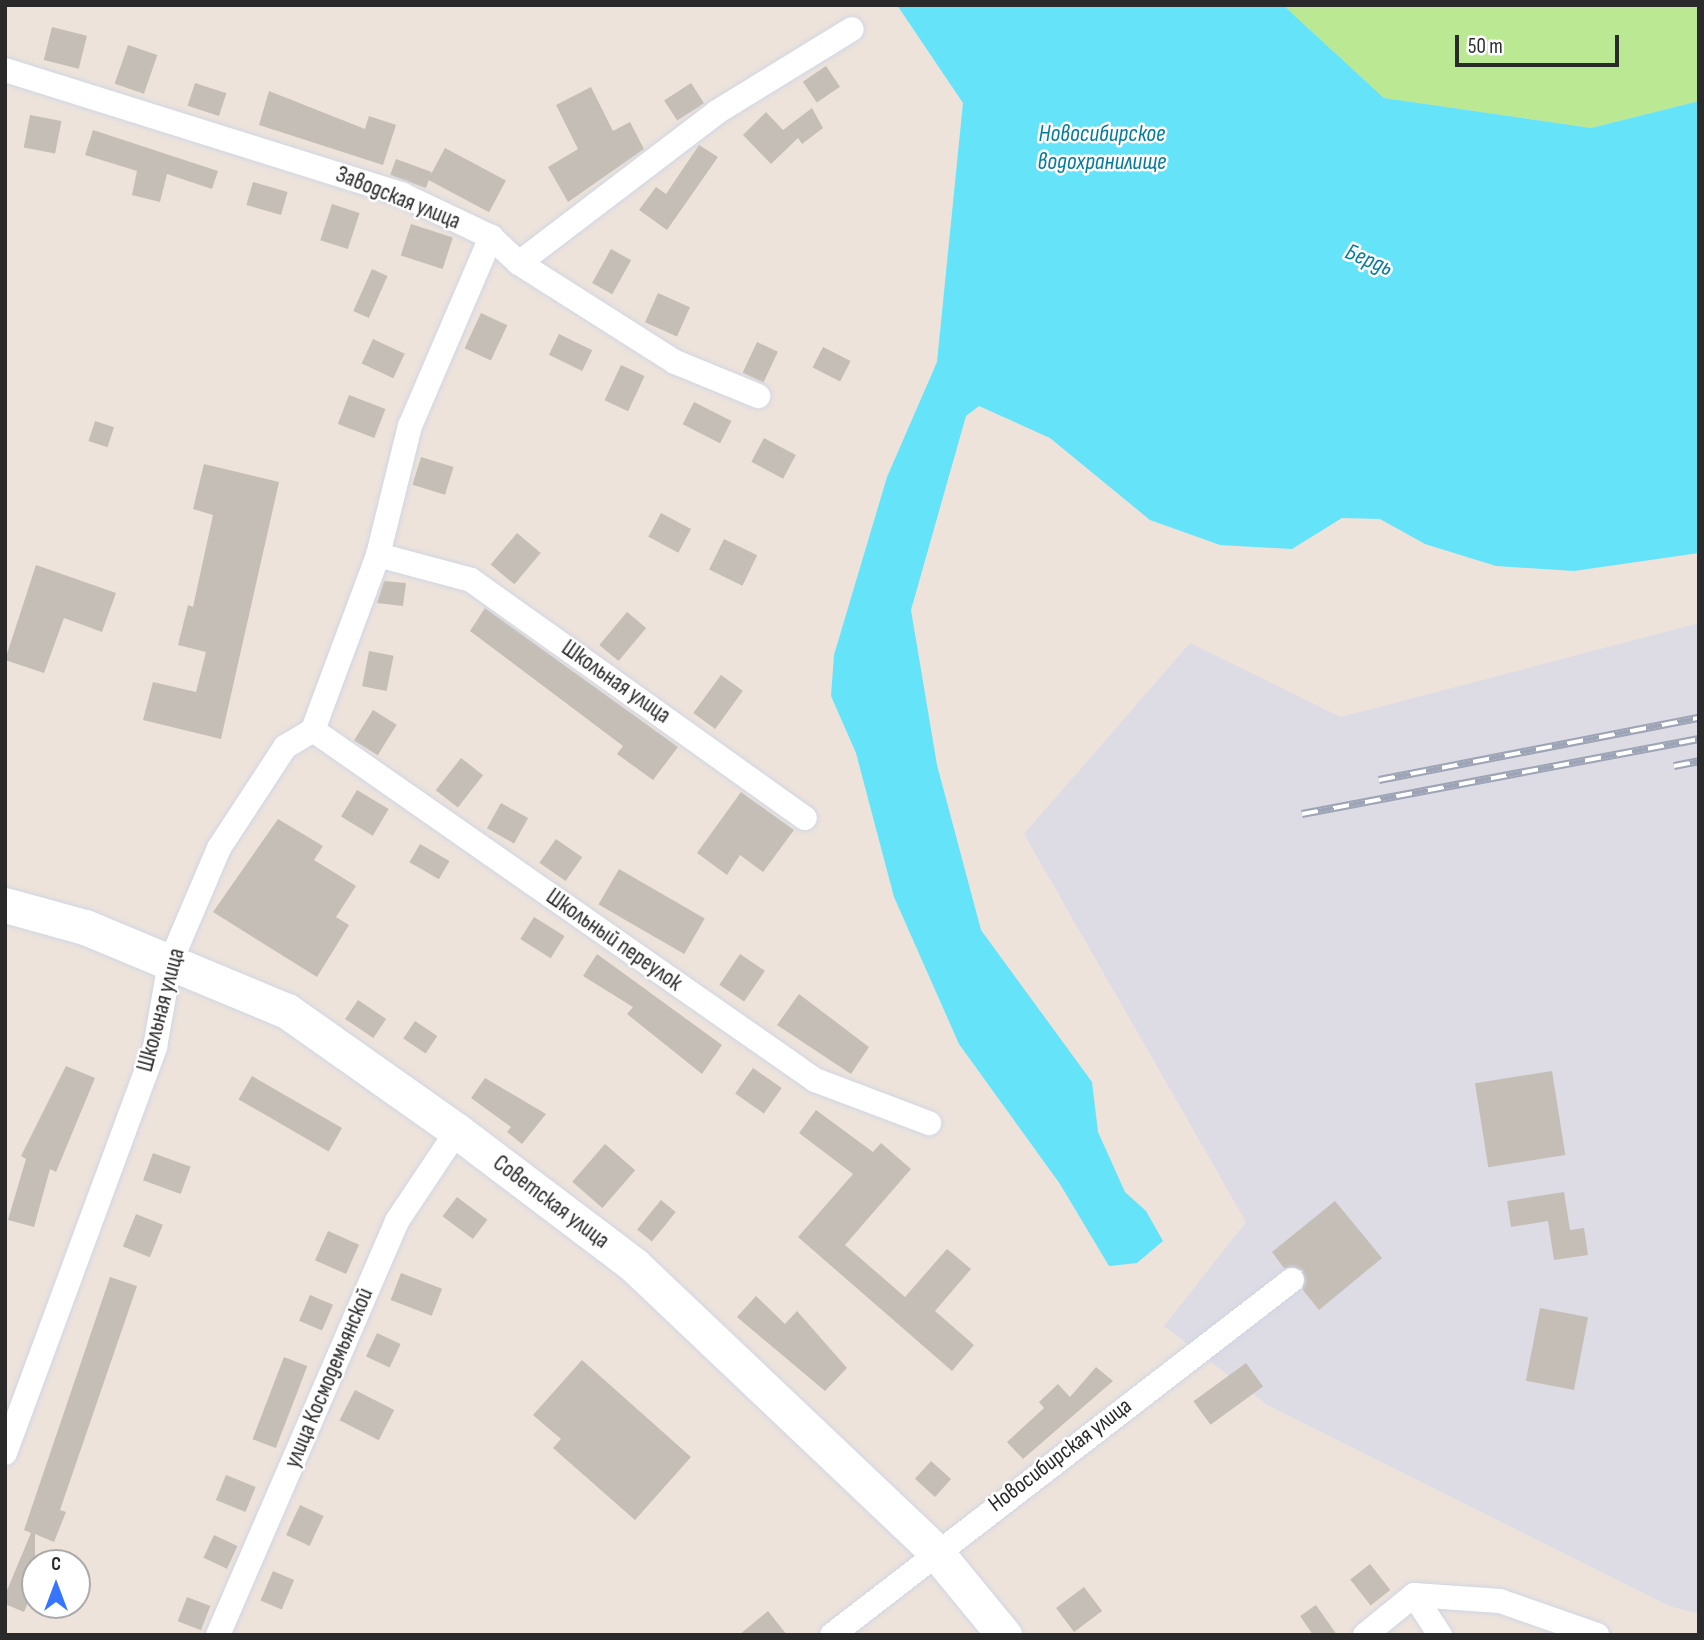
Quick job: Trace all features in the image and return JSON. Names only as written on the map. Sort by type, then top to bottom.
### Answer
[{"type":"main road","name":"Советская улица","points":[[5,905],[85,927],[287,1011],[457,1131],[634,1265],[935,1551],[1004,1635]]},
{"type":"street","points":[[519,263],[717,112],[852,29]]},
{"type":"street","name":"Заводская улица","points":[[5,70],[403,195],[491,237],[519,263],[675,362],[758,396]]},
{"type":"street","points":[[313,730],[378,555],[410,426],[491,237]]},
{"type":"street","name":"Школьная улица","points":[[378,555],[471,580],[805,818]]},
{"type":"street","name":"Школьная улица","points":[[5,1453],[155,1047],[170,963],[219,848],[285,747],[313,730]]},
{"type":"street","name":"Школьный переулок","points":[[313,730],[815,1080],[929,1122]]},
{"type":"street","name":"улица Космодемьянской","points":[[218,1635],[397,1221],[457,1131]]},
{"type":"street","name":"Новосибирская улица","points":[[832,1635],[935,1551],[1292,1280]]},
{"type":"street","points":[[1365,1635],[1414,1595],[1500,1601],[1597,1635]]},
{"type":"street","points":[[1414,1595],[1440,1635]]},
{"type":"shaded area","points":[[1699,623],[1699,1614],[1669,1606],[1267,1405],[1164,1326],[1246,1222],[1024,834],[1190,643],[1341,717]]},
{"type":"green space","points":[[1283,5],[1699,5],[1699,101],[1591,128],[1384,98]]},
{"type":"water","points":[[897,5],[1283,5],[1384,98],[1591,128],[1699,101],[1699,553],[1574,571],[1496,566],[1425,544],[1380,519],[1342,518],[1292,549],[1220,545],[1150,520],[1050,438],[979,406],[966,416],[911,610],[937,765],[981,930],[1092,1082],[1098,1132],[1125,1192],[1146,1211],[1163,1241],[1137,1263],[1109,1266],[1060,1184],[959,1044],[894,897],[856,753],[831,696],[834,655],[887,477],[937,362],[963,103]]},
{"type":"building","points":[[52,27],[87,36],[79,69],[44,60]]},
{"type":"building","points":[[128,45],[157,55],[144,94],[115,84]]},
{"type":"building","points":[[826,66],[840,87],[817,102],[803,82]]},
{"type":"building","points":[[195,83],[226,93],[219,116],[188,106]]},
{"type":"building","points":[[691,83],[704,103],[677,121],[664,100]]},
{"type":"building","points":[[591,87],[613,131],[630,122],[644,149],[568,202],[548,167],[578,149],[556,105]]},
{"type":"building","points":[[269,91],[365,129],[369,116],[396,125],[383,165],[259,125]]},
{"type":"building","points":[[812,108],[823,128],[802,144],[798,138],[771,164],[743,135],[766,112],[783,130]]},
{"type":"building","points":[[30,115],[61,121],[55,153],[24,147]]},
{"type":"building","points":[[93,130],[218,171],[212,189],[167,174],[160,202],[132,195],[137,171],[85,155]]},
{"type":"building","points":[[699,145],[718,157],[667,230],[639,210],[656,187],[666,194]]},
{"type":"building","points":[[445,148],[506,180],[489,212],[428,180]]},
{"type":"building","points":[[396,159],[432,172],[426,188],[390,175]]},
{"type":"building","points":[[253,182],[288,192],[281,215],[246,205]]},
{"type":"building","points":[[332,204],[360,213],[348,249],[320,240]]},
{"type":"building","points":[[411,224],[453,238],[443,269],[401,255]]},
{"type":"building","points":[[611,249],[631,260],[612,294],[592,283]]},
{"type":"building","points":[[372,269],[388,276],[369,318],[353,311]]},
{"type":"building","points":[[658,293],[690,307],[677,336],[645,322]]},
{"type":"building","points":[[481,313],[507,325],[491,361],[465,348]]},
{"type":"building","points":[[559,334],[592,350],[582,371],[549,355]]},
{"type":"building","points":[[373,339],[405,354],[393,378],[362,363]]},
{"type":"building","points":[[757,342],[778,352],[763,383],[743,373]]},
{"type":"building","points":[[823,347],[851,361],[840,382],[813,367]]},
{"type":"building","points":[[621,365],[645,376],[628,411],[605,400]]},
{"type":"building","points":[[349,395],[385,409],[374,438],[338,424]]},
{"type":"building","points":[[694,402],[731,421],[720,443],[683,424]]},
{"type":"building","points":[[95,421],[114,427],[108,447],[89,441]]},
{"type":"building","points":[[764,438],[796,455],[783,479],[751,462]]},
{"type":"building","points":[[421,457],[454,467],[445,495],[413,485]]},
{"type":"building","points":[[204,464],[279,482],[221,739],[143,720],[153,682],[196,692],[206,652],[178,645],[188,605],[193,607],[213,515],[193,509]]},
{"type":"building","points":[[661,513],[691,529],[678,553],[648,537]]},
{"type":"building","points":[[517,533],[541,553],[514,584],[491,564]]},
{"type":"building","points":[[724,539],[757,555],[742,586],[709,570]]},
{"type":"building","points":[[36,565],[116,593],[102,632],[64,618],[44,673],[5,660]]},
{"type":"building","points":[[384,581],[406,583],[403,606],[377,603]]},
{"type":"building","points":[[485,608],[678,747],[653,780],[617,754],[623,746],[470,631]]},
{"type":"building","points":[[627,612],[646,628],[619,661],[599,645]]},
{"type":"building","points":[[369,651],[394,656],[387,691],[362,686]]},
{"type":"building","points":[[721,675],[743,691],[715,729],[693,713]]},
{"type":"building","points":[[373,710],[397,725],[378,755],[354,741]]},
{"type":"building","points":[[461,758],[483,775],[458,808],[436,790]]},
{"type":"building","points":[[357,790],[389,809],[373,836],[341,817]]},
{"type":"building","points":[[741,792],[794,830],[763,872],[740,855],[727,875],[697,853]]},
{"type":"building","points":[[501,803],[528,818],[514,843],[487,828]]},
{"type":"building","points":[[278,819],[323,846],[314,860],[356,886],[336,917],[349,925],[317,977],[213,912]]},
{"type":"building","points":[[556,839],[582,857],[566,881],[539,863]]},
{"type":"building","points":[[420,844],[449,861],[439,879],[410,862]]},
{"type":"building","points":[[619,869],[705,918],[684,954],[598,905]]},
{"type":"building","points":[[534,917],[565,936],[551,958],[520,939]]},
{"type":"building","points":[[597,954],[722,1045],[702,1074],[627,1014],[633,1007],[583,976]]},
{"type":"building","points":[[740,954],[765,971],[744,1001],[719,985]]},
{"type":"building","points":[[799,994],[869,1047],[851,1074],[777,1025]]},
{"type":"building","points":[[358,1000],[386,1019],[373,1038],[345,1019]]},
{"type":"building","points":[[415,1021],[437,1036],[426,1054],[403,1038]]},
{"type":"building","points":[[66,1066],[95,1078],[56,1172],[50,1169],[34,1227],[8,1220],[26,1159],[21,1156]]},
{"type":"building","points":[[753,1068],[782,1088],[764,1113],[735,1093]]},
{"type":"building","points":[[1552,1071],[1565,1155],[1488,1167],[1475,1083]]},
{"type":"building","points":[[252,1076],[342,1128],[329,1151],[238,1099]]},
{"type":"building","points":[[485,1078],[546,1114],[522,1144],[507,1132],[511,1127],[471,1098]]},
{"type":"building","points":[[816,1110],[873,1152],[881,1143],[911,1169],[845,1245],[905,1297],[947,1249],[971,1269],[935,1311],[974,1345],[952,1371],[798,1237],[853,1174],[799,1133]]},
{"type":"building","points":[[605,1144],[635,1170],[602,1208],[572,1182]]},
{"type":"building","points":[[153,1153],[191,1167],[181,1194],[143,1180]]},
{"type":"building","points":[[1564,1192],[1570,1230],[1584,1228],[1588,1255],[1554,1260],[1548,1221],[1511,1227],[1507,1201]]},
{"type":"building","points":[[457,1197],[487,1220],[473,1239],[443,1216]]},
{"type":"building","points":[[661,1200],[676,1212],[652,1241],[637,1230]]},
{"type":"building","points":[[1335,1201],[1382,1258],[1319,1310],[1303,1290],[1303,1270],[1284,1268],[1272,1252]]},
{"type":"building","points":[[136,1214],[163,1225],[150,1257],[123,1246]]},
{"type":"building","points":[[328,1231],[359,1245],[346,1274],[315,1260]]},
{"type":"building","points":[[401,1273],[442,1289],[432,1316],[391,1300]]},
{"type":"building","points":[[110,1277],[137,1286],[60,1510],[66,1512],[54,1542],[35,1534],[35,1549],[24,1549],[31,1533],[24,1530]]},
{"type":"building","points":[[310,1295],[333,1305],[322,1331],[299,1321]]},
{"type":"building","points":[[756,1296],[785,1324],[797,1311],[847,1368],[825,1391],[737,1317]]},
{"type":"building","points":[[1540,1308],[1588,1317],[1574,1390],[1526,1381]]},
{"type":"building","points":[[377,1333],[401,1344],[390,1368],[366,1357]]},
{"type":"building","points":[[284,1357],[307,1366],[276,1448],[252,1439]]},
{"type":"building","points":[[582,1360],[691,1457],[635,1520],[553,1448],[561,1439],[533,1415]]},
{"type":"building","points":[[1246,1363],[1263,1386],[1210,1425],[1193,1401]]},
{"type":"building","points":[[1096,1367],[1113,1381],[1023,1459],[1007,1442],[1044,1408],[1039,1402],[1058,1384],[1070,1397]]},
{"type":"building","points":[[355,1390],[394,1410],[379,1440],[340,1420]]},
{"type":"building","points":[[931,1461],[951,1479],[935,1497],[915,1479]]},
{"type":"building","points":[[226,1475],[256,1487],[246,1512],[216,1500]]},
{"type":"building","points":[[300,1505],[324,1516],[310,1546],[286,1535]]},
{"type":"building","points":[[214,1535],[238,1546],[227,1569],[203,1558]]},
{"type":"building","points":[[21,1557],[21,1611],[5,1604],[5,1595]]},
{"type":"building","points":[[1370,1564],[1390,1590],[1371,1605],[1350,1579]]},
{"type":"building","points":[[273,1571],[294,1580],[282,1609],[260,1600]]},
{"type":"building","points":[[1084,1587],[1102,1611],[1074,1632],[1056,1608]]},
{"type":"building","points":[[187,1597],[210,1606],[201,1630],[178,1621]]},
{"type":"building","points":[[1316,1605],[1337,1635],[1313,1635],[1300,1616]]},
{"type":"building","points":[[768,1611],[787,1635],[739,1635]]},
{"type":"railway","points":[[1379,780],[1699,718]]},
{"type":"railway","points":[[1302,814],[1699,739]]},
{"type":"railway","points":[[1674,766],[1699,761]]},
{"type":"water label","name":"Новосибирское водохранилище","points":[[1102,148]]},
{"type":"water label","name":"Бердь","points":[[1369,260]]}]
